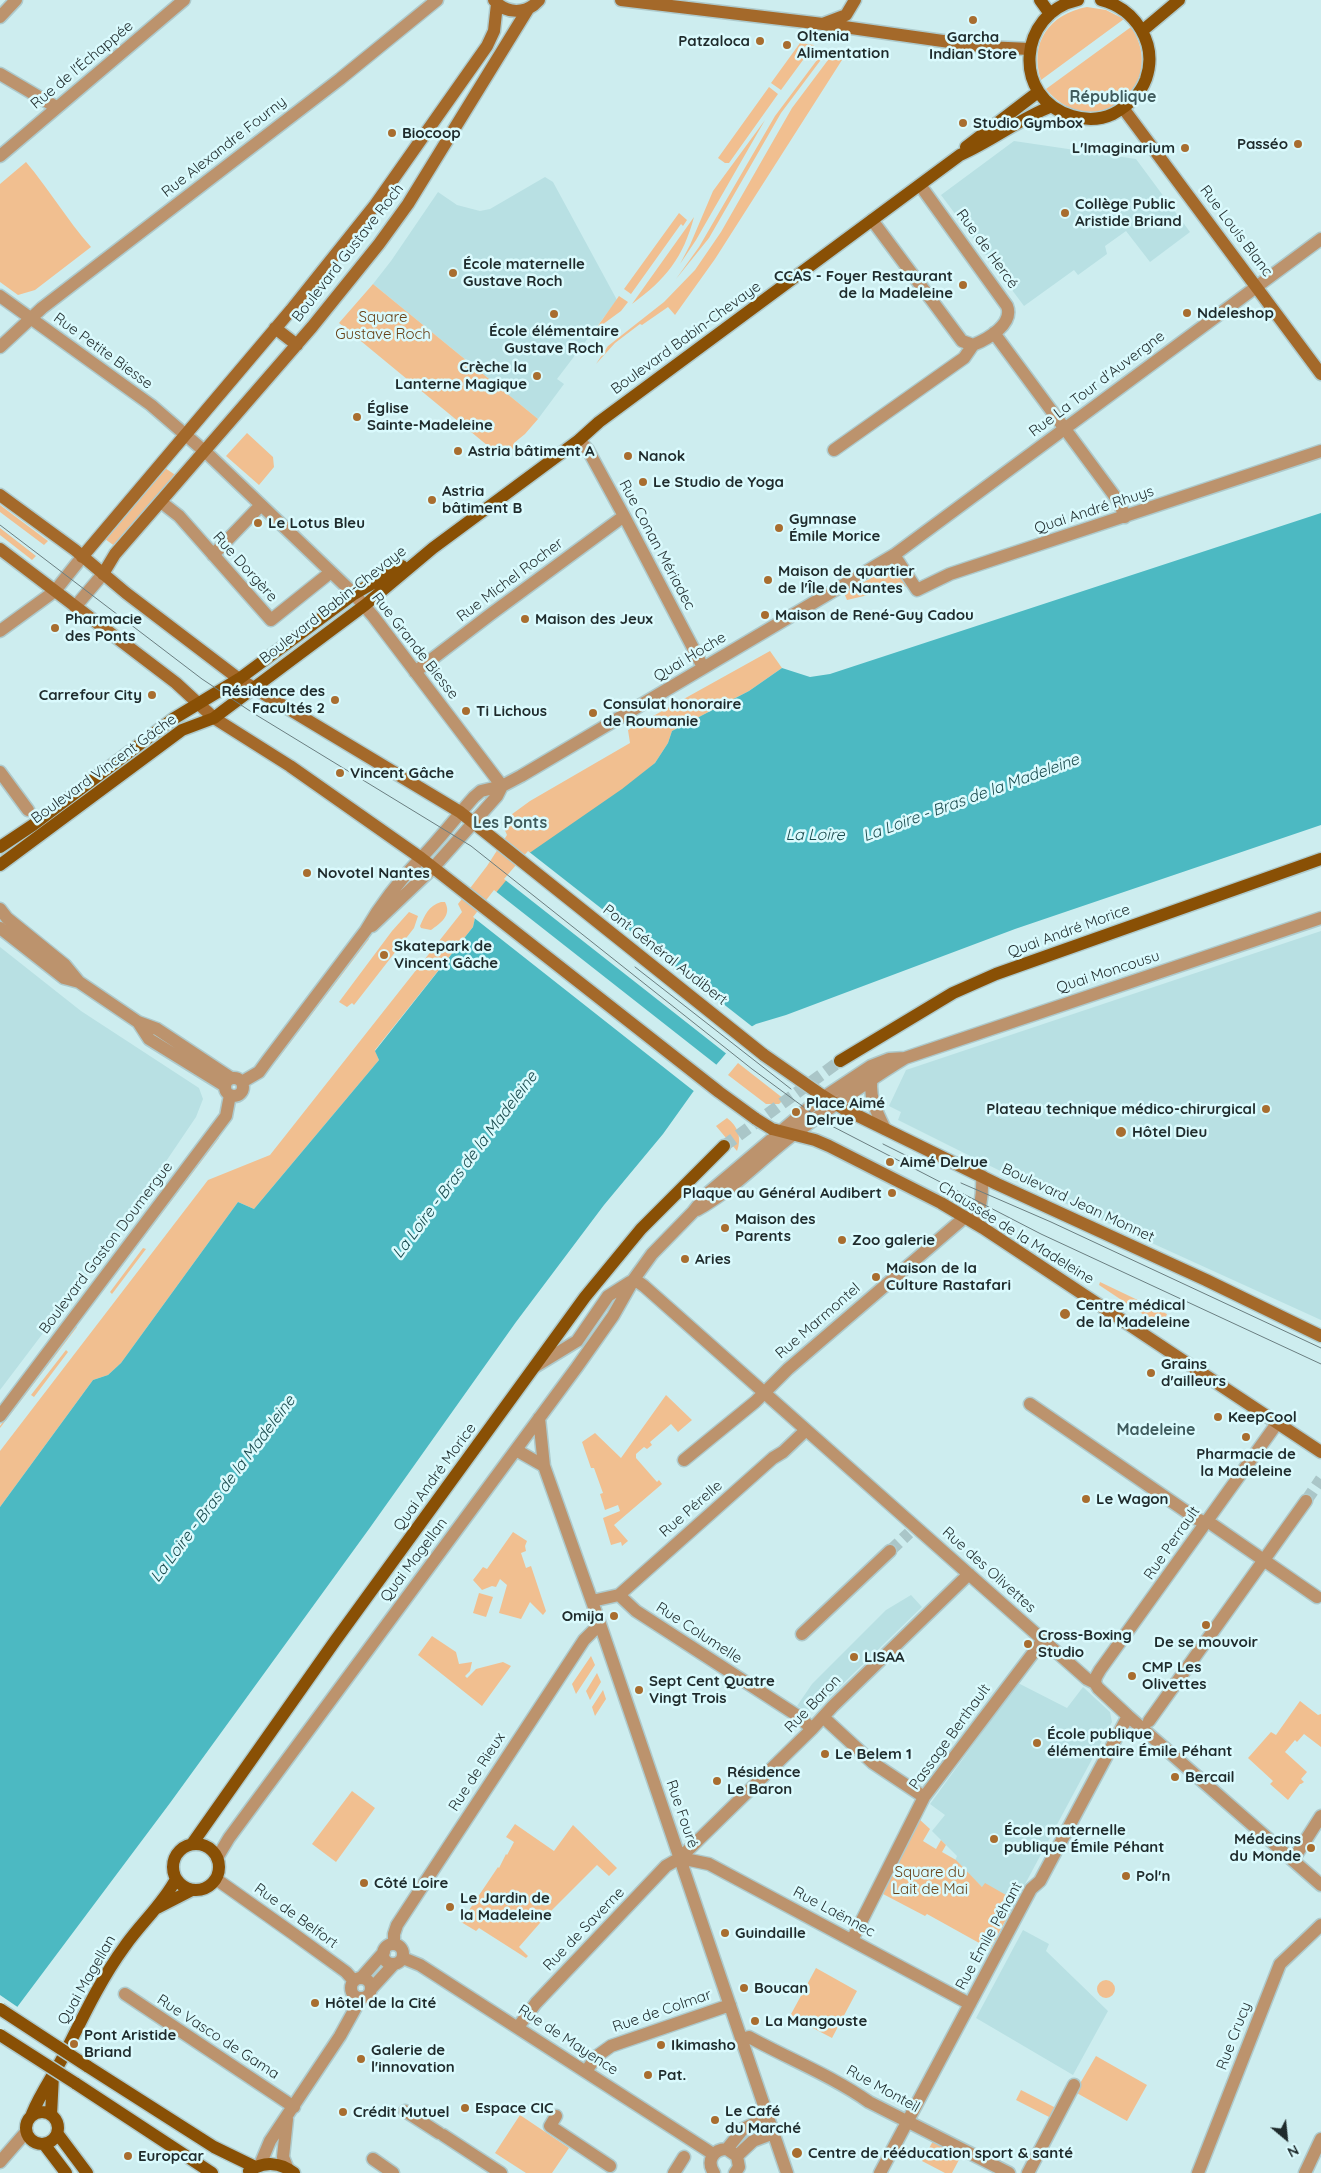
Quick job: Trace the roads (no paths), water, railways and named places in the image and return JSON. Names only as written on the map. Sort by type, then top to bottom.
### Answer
[{"type":"main road","points":[[496,2],[509,10],[522,11],[535,4],[551,0]]},
{"type":"main road","points":[[621,0],[823,24],[978,46],[1030,48]]},
{"type":"main road","points":[[823,24],[846,15],[855,0]]},
{"type":"main road","points":[[1040,0],[1050,14]]},
{"type":"main road","points":[[1078,0],[1062,6],[1050,14],[1038,28],[1030,48],[1030,72],[1038,92],[1044,100],[1065,114],[1080,118],[1102,117],[1123,108],[1140,91],[1148,68],[1148,44],[1131,15],[1122,8],[1101,0]]},
{"type":"main road","points":[[1142,31],[1179,0]]},
{"type":"main road","name":"Boulevard Gustave Roch","points":[[82,557],[276,328],[375,205],[487,46],[494,31],[496,2]]},
{"type":"main road","name":"Boulevard Gustave Roch","points":[[103,574],[115,554],[297,345],[379,244],[408,204],[535,4]]},
{"type":"main road","name":"Boulevard Babin-Chevaye","points":[[960,155],[968,145],[1038,92]]},
{"type":"main road","name":"Boulevard Babin-Chevaye","points":[[253,688],[365,605],[433,548],[579,440],[599,422],[960,155],[992,140],[1028,116],[1052,106]]},
{"type":"main road","name":"Rue Louis Blanc","points":[[1123,108],[1321,374]]},
{"type":"main road","points":[[276,328],[297,345]]},
{"type":"main road","name":"Pont Général Audibert","points":[[0,495],[239,679],[460,812],[787,1073],[820,1094]]},
{"type":"main road","name":"Boulevard Babin-Chevaye","points":[[239,679],[354,594],[433,548]]},
{"type":"main road","points":[[0,549],[172,680],[214,718],[290,766],[433,868]]},
{"type":"main road","name":"Boulevard Vincent Gâche","points":[[0,847],[33,825],[173,719],[239,679]]},
{"type":"main road","name":"Boulevard Vincent Gâche","points":[[0,865],[182,730],[214,718],[253,688]]},
{"type":"main road","name":"Quai André Morice","points":[[840,1061],[953,993],[996,974],[1321,859]]},
{"type":"main road","name":"Chaussée de la Madeleine","points":[[433,868],[718,1092],[756,1119],[776,1130],[829,1146],[970,1220],[1321,1452]]},
{"type":"main road","name":"Boulevard Jean Monnet","points":[[820,1094],[885,1129],[982,1176],[1206,1280],[1321,1336]]},
{"type":"main road","name":"Quai André Morice","points":[[192,1844],[335,1641],[586,1297],[641,1229],[724,1146]]},
{"type":"main road","points":[[192,1844],[200,1844],[208,1848],[217,1858],[219,1868],[216,1879],[206,1888],[192,1890],[182,1886],[176,1879],[173,1869],[175,1857],[184,1848],[192,1844]]},
{"type":"main road","name":"Quai Magellan","points":[[32,2114],[95,1995],[116,1960],[136,1930],[157,1908],[176,1879]]},
{"type":"main road","name":"Quai Magellan","points":[[157,1908],[192,1890]]},
{"type":"main road","points":[[0,2009],[214,2147],[254,2168],[274,2163],[291,2170]]},
{"type":"main road","points":[[0,2035],[212,2173]]},
{"type":"main road","name":"Quai Magellan","points":[[52,2115],[53,2074]]},
{"type":"main road","points":[[66,2173],[44,2144],[30,2140],[26,2132],[27,2120],[32,2114],[42,2111],[52,2115],[56,2121],[57,2133],[87,2173]]},
{"type":"main road","points":[[44,2144],[52,2140],[57,2133]]},
{"type":"street","points":[[0,17],[16,0]]},
{"type":"street","name":"Rue de l'Échappée","points":[[0,156],[184,0]]},
{"type":"street","name":"Rue Alexandre Fourny","points":[[0,348],[42,308],[340,78],[436,0]]},
{"type":"street","points":[[0,74],[56,107]]},
{"type":"street","name":"Rue de Hercé","points":[[920,185],[1007,306],[1009,312],[1008,319],[994,333]]},
{"type":"street","points":[[872,220],[952,329],[962,341],[973,345]]},
{"type":"street","name":"Rue La Tour d'Auvergne","points":[[894,555],[1321,239]]},
{"type":"street","name":"Rue Petite Biesse","points":[[0,296],[151,405],[185,435]]},
{"type":"street","points":[[834,450],[964,358],[973,345],[994,333],[1118,502],[1125,517]]},
{"type":"street","points":[[185,435],[205,452]]},
{"type":"street","name":"Rue Conan Mériadec","points":[[579,440],[588,450],[624,516],[703,668]]},
{"type":"street","name":"Quai André Rhuys","points":[[894,555],[917,590],[950,574],[1321,451]]},
{"type":"street","name":"Rue Grande Biesse","points":[[205,452],[365,605],[502,786]]},
{"type":"street","name":"Rue Dorgère","points":[[161,502],[179,516],[271,620],[331,572]]},
{"type":"street","points":[[213,555],[260,506]]},
{"type":"street","name":"Rue Michel Rocher","points":[[416,672],[624,516]]},
{"type":"street","name":"Quai Hoche","points":[[502,786],[811,606],[894,555]]},
{"type":"street","points":[[0,630],[55,591],[82,557]]},
{"type":"street","points":[[75,607],[103,574]]},
{"type":"street","points":[[0,772],[28,810]]},
{"type":"street","points":[[0,909],[6,918],[65,965],[79,982],[138,1022],[149,1039],[232,1085],[259,1072],[366,930],[404,875],[460,812],[481,791],[502,786]]},
{"type":"street","points":[[366,930],[380,920],[415,883],[433,868],[497,796],[502,786]]},
{"type":"street","name":"Quai Moncousu","points":[[836,1104],[872,1077],[905,1058],[1321,918]]},
{"type":"street","points":[[0,928],[64,978],[79,982]]},
{"type":"street","name":"Quai Moncousu","points":[[759,1156],[776,1130],[820,1094],[889,1059],[905,1058]]},
{"type":"street","points":[[872,1077],[870,1086],[872,1096],[877,1113],[885,1129]]},
{"type":"street","name":"Boulevard Gaston Doumergue","points":[[0,1416],[226,1116],[232,1085]]},
{"type":"street","points":[[759,1156],[794,1135],[836,1104]]},
{"type":"street","name":"Quai Magellan","points":[[217,1858],[229,1838],[613,1316],[634,1279],[671,1233],[708,1193],[759,1156]]},
{"type":"street","points":[[970,1220],[980,1209],[983,1194],[982,1176]]},
{"type":"street","name":"Rue Marmontel","points":[[684,1460],[764,1393],[776,1379],[869,1298],[970,1220]]},
{"type":"street","name":"Quai Magellan","points":[[536,1366],[577,1340],[608,1296],[634,1279]]},
{"type":"street","name":"Rue des Olivettes","points":[[634,1279],[1087,1679],[1095,1682],[1098,1688],[1128,1716],[1321,1885]]},
{"type":"street","points":[[1030,1404],[1198,1520],[1210,1524],[1317,1597]]},
{"type":"street","name":"Rue Fouré","points":[[539,1418],[544,1466],[600,1624],[787,2173]]},
{"type":"street","name":"Rue Perrault","points":[[1095,1682],[1100,1670],[1210,1524],[1278,1422]]},
{"type":"street","name":"Rue Pérelle","points":[[592,1601],[619,1595],[806,1430]]},
{"type":"street","points":[[516,1450],[544,1466]]},
{"type":"street","points":[[1149,1721],[1306,1501]]},
{"type":"street","points":[[802,1634],[890,1551]]},
{"type":"street","name":"Rue Baron","points":[[680,1858],[969,1574]]},
{"type":"street","name":"Rue Columelle","points":[[619,1595],[636,1611],[798,1716],[812,1729]]},
{"type":"street","name":"Rue de Rieux","points":[[394,1944],[394,1934],[397,1925],[584,1640],[600,1624]]},
{"type":"street","name":"Passage Berthault","points":[[852,1940],[924,1797],[1043,1640]]},
{"type":"street","name":"Rue Émile Péhant","points":[[880,2173],[992,1966],[1031,1889],[1040,1881],[1128,1716]]},
{"type":"street","points":[[823,1717],[873,1763],[924,1797]]},
{"type":"street","points":[[1293,1860],[1321,1816]]},
{"type":"street","name":"Rue Laënnec","points":[[680,1858],[709,1864],[970,2004]]},
{"type":"street","name":"Rue de Saverne","points":[[518,2028],[536,2003],[645,1888],[666,1866],[680,1858]]},
{"type":"street","name":"Rue de Belfort","points":[[216,1879],[357,1979]]},
{"type":"street","name":"Rue Crucy","points":[[1198,2173],[1280,1964],[1321,1925]]},
{"type":"street","points":[[254,2168],[361,1998],[368,1996],[371,1989],[399,1961],[402,1948],[394,1944],[387,1946],[384,1952],[357,1979],[352,1986],[353,1993],[361,1998]]},
{"type":"street","points":[[384,1952],[387,1961],[399,1961]]},
{"type":"street","name":"Rue de Mayence","points":[[399,1961],[420,1965],[714,2154]]},
{"type":"street","points":[[357,1979],[370,1982],[371,1989]]},
{"type":"street","name":"Rue Vasco de Gama","points":[[125,1994],[290,2112]]},
{"type":"street","name":"Rue de Colmar","points":[[586,2071],[597,2056],[611,2046],[730,2005]]},
{"type":"street","name":"Rue Monteil","points":[[742,2039],[749,2037],[774,2049],[852,2090],[869,2102],[1009,2173]]},
{"type":"street","points":[[1028,2173],[1074,2085]]},
{"type":"street","points":[[405,2111],[501,2173]]},
{"type":"street","points":[[290,2112],[284,2156],[291,2170]]},
{"type":"street","points":[[556,2116],[550,2126],[614,2169]]},
{"type":"street","points":[[732,2153],[743,2129],[768,2117]]},
{"type":"street","points":[[0,2162],[26,2132]]},
{"type":"street","points":[[732,2153],[753,2141],[774,2133]]},
{"type":"street","points":[[1305,2173],[1321,2139]]},
{"type":"street","points":[[714,2173],[710,2163],[714,2154],[722,2149],[732,2153],[739,2167],[735,2173]]},
{"type":"street","points":[[674,2173],[684,2157]]},
{"type":"street","points":[[373,2159],[394,2173]]},
{"type":"water","name":"La Loire","points":[[1321,513],[1321,825],[1015,929],[786,1015],[756,1024],[746,1030],[693,1092],[663,1134],[604,1205],[516,1322],[369,1529],[170,1803],[0,2030],[0,1507],[93,1380],[108,1375],[121,1363],[238,1202],[254,1209],[379,1060],[375,1051],[473,927],[475,918],[528,854],[622,789],[655,763],[668,743],[672,731],[749,691],[782,668],[810,677],[830,674]]},
{"type":"tunnel","points":[[724,1146],[840,1061]]},
{"type":"tunnel","points":[[1306,1501],[1321,1479]]},
{"type":"tunnel","points":[[890,1551],[909,1533]]},
{"type":"tram line","points":[[0,525],[202,679],[253,713],[471,846],[752,1069],[824,1122],[1041,1234],[1321,1364]]},
{"type":"tram line","points":[[635,967],[791,1089]]},
{"type":"tram line","points":[[883,1144],[923,1164]]},
{"type":"tram line","points":[[961,1183],[1051,1222],[1321,1348]]},
{"type":"place","name":"Garcha Indian Store","points":[[973,20]]},
{"type":"place","name":"Patzaloca","points":[[760,41]]},
{"type":"place","name":"Oltenia Alimentation","points":[[787,45]]},
{"type":"place","name":"Studio Gymbox","points":[[963,123]]},
{"type":"place","name":"Biocoop","points":[[392,133]]},
{"type":"place","name":"Passéo","points":[[1298,144]]},
{"type":"place","name":"L'Imaginarium","points":[[1185,148]]},
{"type":"place","name":"Collège Public Aristide Briand","points":[[1065,213]]},
{"type":"place","name":"École maternelle Gustave Roch","points":[[453,273]]},
{"type":"place","name":"CCAS - Foyer Restaurant de la Madeleine","points":[[963,285]]},
{"type":"place","name":"Ndeleshop","points":[[1187,313]]},
{"type":"place","name":"École élémentaire Gustave Roch","points":[[554,314]]},
{"type":"place","name":"Crèche la Lanterne Magique","points":[[537,376]]},
{"type":"place","name":"Église Sainte-Madeleine","points":[[357,417]]},
{"type":"place","name":"Astria bâtiment A","points":[[458,451]]},
{"type":"place","name":"Nanok","points":[[628,456]]},
{"type":"place","name":"Le Studio de Yoga","points":[[643,482]]},
{"type":"place","name":"Astria bâtiment B","points":[[432,500]]},
{"type":"place","name":"Le Lotus Bleu","points":[[258,523]]},
{"type":"place","name":"Gymnase Émile Morice","points":[[779,528]]},
{"type":"place","name":"Maison de quartier de l'Île de Nantes","points":[[768,580]]},
{"type":"place","name":"Maison de René-Guy Cadou","points":[[765,615]]},
{"type":"place","name":"Maison des Jeux","points":[[525,619]]},
{"type":"place","name":"Pharmacie des Ponts","points":[[55,628]]},
{"type":"place","name":"Carrefour City","points":[[152,695]]},
{"type":"place","name":"Résidence des Facultés 2","points":[[335,700]]},
{"type":"place","name":"Ti Lichous","points":[[466,711]]},
{"type":"place","name":"Consulat honoraire de Roumanie","points":[[593,713]]},
{"type":"place","name":"Vincent Gâche","points":[[340,773]]},
{"type":"place","name":"Novotel Nantes","points":[[307,873]]},
{"type":"place","name":"Skatepark de Vincent Gâche","points":[[384,955]]},
{"type":"place","name":"Plateau technique médico-chirurgical","points":[[1266,1109]]},
{"type":"place","name":"Place Aimé Delrue","points":[[796,1112]]},
{"type":"place","name":"Hôtel Dieu","points":[[1121,1132]]},
{"type":"place","name":"Aimé Delrue","points":[[890,1162]]},
{"type":"place","name":"Plaque au Général Audibert","points":[[892,1193]]},
{"type":"place","name":"Maison des Parents","points":[[725,1228]]},
{"type":"place","name":"Zoo galerie","points":[[842,1240]]},
{"type":"place","name":"Aries","points":[[685,1259]]},
{"type":"place","name":"Maison de la Culture Rastafari","points":[[876,1277]]},
{"type":"place","name":"Centre médical de la Madeleine","points":[[1065,1314]]},
{"type":"place","name":"Grains d'ailleurs","points":[[1151,1373]]},
{"type":"place","name":"KeepCool","points":[[1218,1417]]},
{"type":"place","name":"Pharmacie de la Madeleine","points":[[1246,1437]]},
{"type":"place","name":"Le Wagon","points":[[1086,1499]]},
{"type":"place","name":"Omija","points":[[614,1616]]},
{"type":"place","name":"De se mouvoir","points":[[1206,1625]]},
{"type":"place","name":"Cross-Boxing Studio","points":[[1028,1644]]},
{"type":"place","name":"LISAA","points":[[854,1657]]},
{"type":"place","name":"CMP Les Olivettes","points":[[1132,1676]]},
{"type":"place","name":"Sept Cent Quatre Vingt Trois","points":[[639,1690]]},
{"type":"place","name":"École publique élémentaire Émile Péhant","points":[[1037,1743]]},
{"type":"place","name":"Le Belem 1","points":[[825,1754]]},
{"type":"place","name":"Bercail","points":[[1175,1777]]},
{"type":"place","name":"Résidence Le Baron","points":[[717,1781]]},
{"type":"place","name":"École maternelle publique Émile Péhant","points":[[994,1839]]},
{"type":"place","name":"Médecins du Monde","points":[[1311,1848]]},
{"type":"place","name":"Pol'n","points":[[1126,1876]]},
{"type":"place","name":"Côté Loire","points":[[364,1883]]},
{"type":"place","name":"Le Jardin de la Madeleine","points":[[450,1907]]},
{"type":"place","name":"Guindaille","points":[[725,1933]]},
{"type":"place","name":"Boucan","points":[[744,1988]]},
{"type":"place","name":"Hôtel de la Cité","points":[[315,2003]]},
{"type":"place","name":"La Mangouste","points":[[755,2021]]},
{"type":"place","name":"Pont Aristide Briand","points":[[74,2044]]},
{"type":"place","name":"Ikimasho","points":[[661,2045]]},
{"type":"place","name":"Galerie de l'innovation","points":[[361,2059]]},
{"type":"place","name":"Pat.","points":[[648,2075]]},
{"type":"place","name":"Espace CIC","points":[[465,2108]]},
{"type":"place","name":"Crédit Mutuel","points":[[343,2112]]},
{"type":"place","name":"Le Café du Marché","points":[[715,2120]]},
{"type":"place","name":"Centre de rééducation sport & santé","points":[[797,2153]]},
{"type":"place","name":"Europcar","points":[[128,2156]]},
{"type":"district","name":"République","points":[[1113,97]]},
{"type":"district","name":"Les Ponts","points":[[510,823]]},
{"type":"district","name":"Madeleine","points":[[1156,1430]]},
{"type":"park label","name":"Square Gustave Roch","points":[[383,326]]},
{"type":"park label","name":"Square du Lait de Mai","points":[[930,1880]]},
{"type":"water label","name":"La Loire - Bras de la Madeleine","points":[[971,798]]},
{"type":"water label","name":"La Loire - Bras de la Madeleine","points":[[465,1165]]},
{"type":"water label","name":"La Loire - Bras de la Madeleine","points":[[223,1489]]}]
